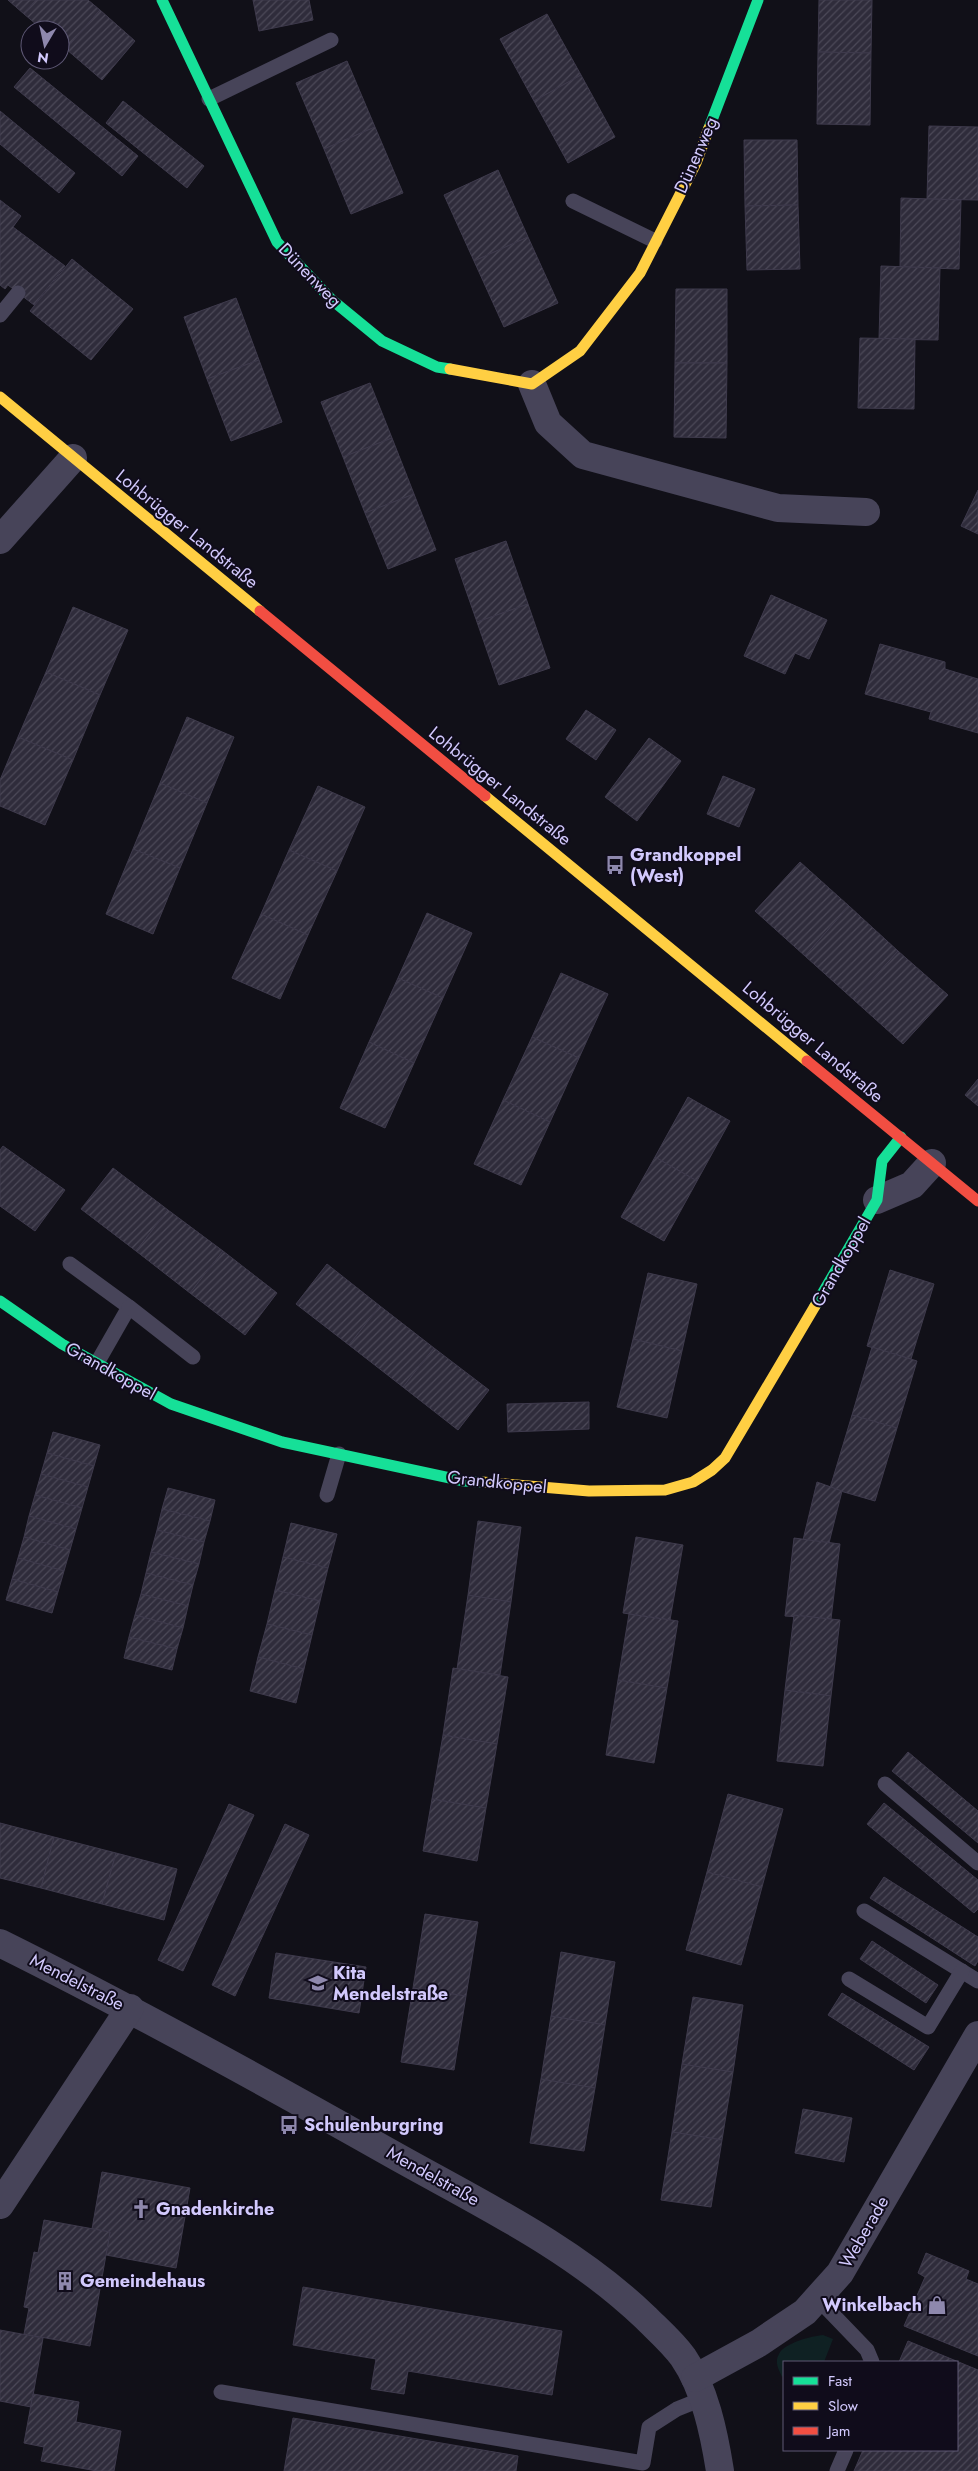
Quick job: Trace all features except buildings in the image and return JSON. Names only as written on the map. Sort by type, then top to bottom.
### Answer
[{"type":"street","name":"Dünenweg","points":[[162,0],[277,242],[332,300],[382,341],[437,367],[532,384],[580,351],[640,273],[654,241],[696,163],[758,0]]},
{"type":"street","points":[[532,384],[548,423],[583,455],[778,508],[866,512]]},
{"type":"street","name":"Lohbrügger Landstraße","points":[[0,397],[978,1201]]},
{"type":"street","points":[[0,540],[73,458]]},
{"type":"street","name":"Grandkoppel","points":[[0,1301],[62,1344],[171,1404],[282,1442],[464,1481],[589,1491],[655,1490],[693,1482],[712,1470],[725,1458],[877,1200],[882,1161],[901,1137]]},
{"type":"street","name":"Grandkoppel","points":[[877,1200],[912,1186],[932,1163]]},
{"type":"street","name":"Mendelstraße","points":[[0,1943],[130,2008],[506,2217],[587,2268],[630,2303],[667,2339],[683,2358],[698,2389],[717,2448],[720,2471]]},
{"type":"street","points":[[0,2205],[130,2008]]},
{"type":"street","name":"Weberade","points":[[698,2389],[759,2343],[805,2312],[840,2273],[978,2035]]},
{"type":"lane","points":[[209,99],[331,40]]},
{"type":"lane","points":[[573,201],[654,241]]},
{"type":"lane","points":[[0,315],[18,293]]},
{"type":"lane","points":[[70,1264],[193,1357]]},
{"type":"lane","points":[[97,1363],[129,1307]]},
{"type":"lane","points":[[327,1495],[339,1454]]},
{"type":"lane","points":[[885,1784],[978,1863]]},
{"type":"lane","points":[[864,1911],[978,1981]]},
{"type":"lane","points":[[849,1979],[928,2027],[962,1971]]},
{"type":"lane","points":[[817,2298],[867,2350],[872,2361]]},
{"type":"lane","points":[[221,2392],[643,2463],[649,2427],[677,2409],[698,2389]]},
{"type":"lane","points":[[838,2471],[846,2451]]},
{"type":"shaded area","points":[[823,2335],[833,2339],[824,2361],[783,2361],[782,2377],[777,2360],[782,2350],[812,2337]]},
{"type":"traffic: fast","points":[[162,0],[277,242],[332,300],[382,341],[437,367],[450,369]]},
{"type":"traffic: fast","points":[[709,128],[758,0]]},
{"type":"traffic: fast","points":[[815,1306],[877,1200],[882,1161],[901,1137]]},
{"type":"traffic: fast","points":[[0,1301],[62,1344],[171,1404],[282,1442],[464,1481],[482,1482]]},
{"type":"traffic: slow","points":[[450,369],[532,384],[580,351],[640,273],[696,163],[709,128]]},
{"type":"traffic: slow","points":[[0,397],[260,611]]},
{"type":"traffic: slow","points":[[485,796],[807,1061]]},
{"type":"traffic: slow","points":[[482,1482],[589,1491],[665,1490],[693,1482],[712,1470],[725,1458],[815,1306]]},
{"type":"traffic: jam","points":[[260,611],[485,796]]},
{"type":"traffic: jam","points":[[807,1061],[978,1201]]},
{"type":"place","name":"Grandkoppel (West)","points":[[615,865]]},
{"type":"place","name":"Kita Mendelstraße","points":[[318,1983]]},
{"type":"place","name":"Schulenburgring","points":[[289,2125]]},
{"type":"place","name":"Gnadenkirche","points":[[141,2209]]},
{"type":"place","name":"Gemeindehaus","points":[[65,2281]]},
{"type":"place","name":"Winkelbach","points":[[937,2305]]}]
